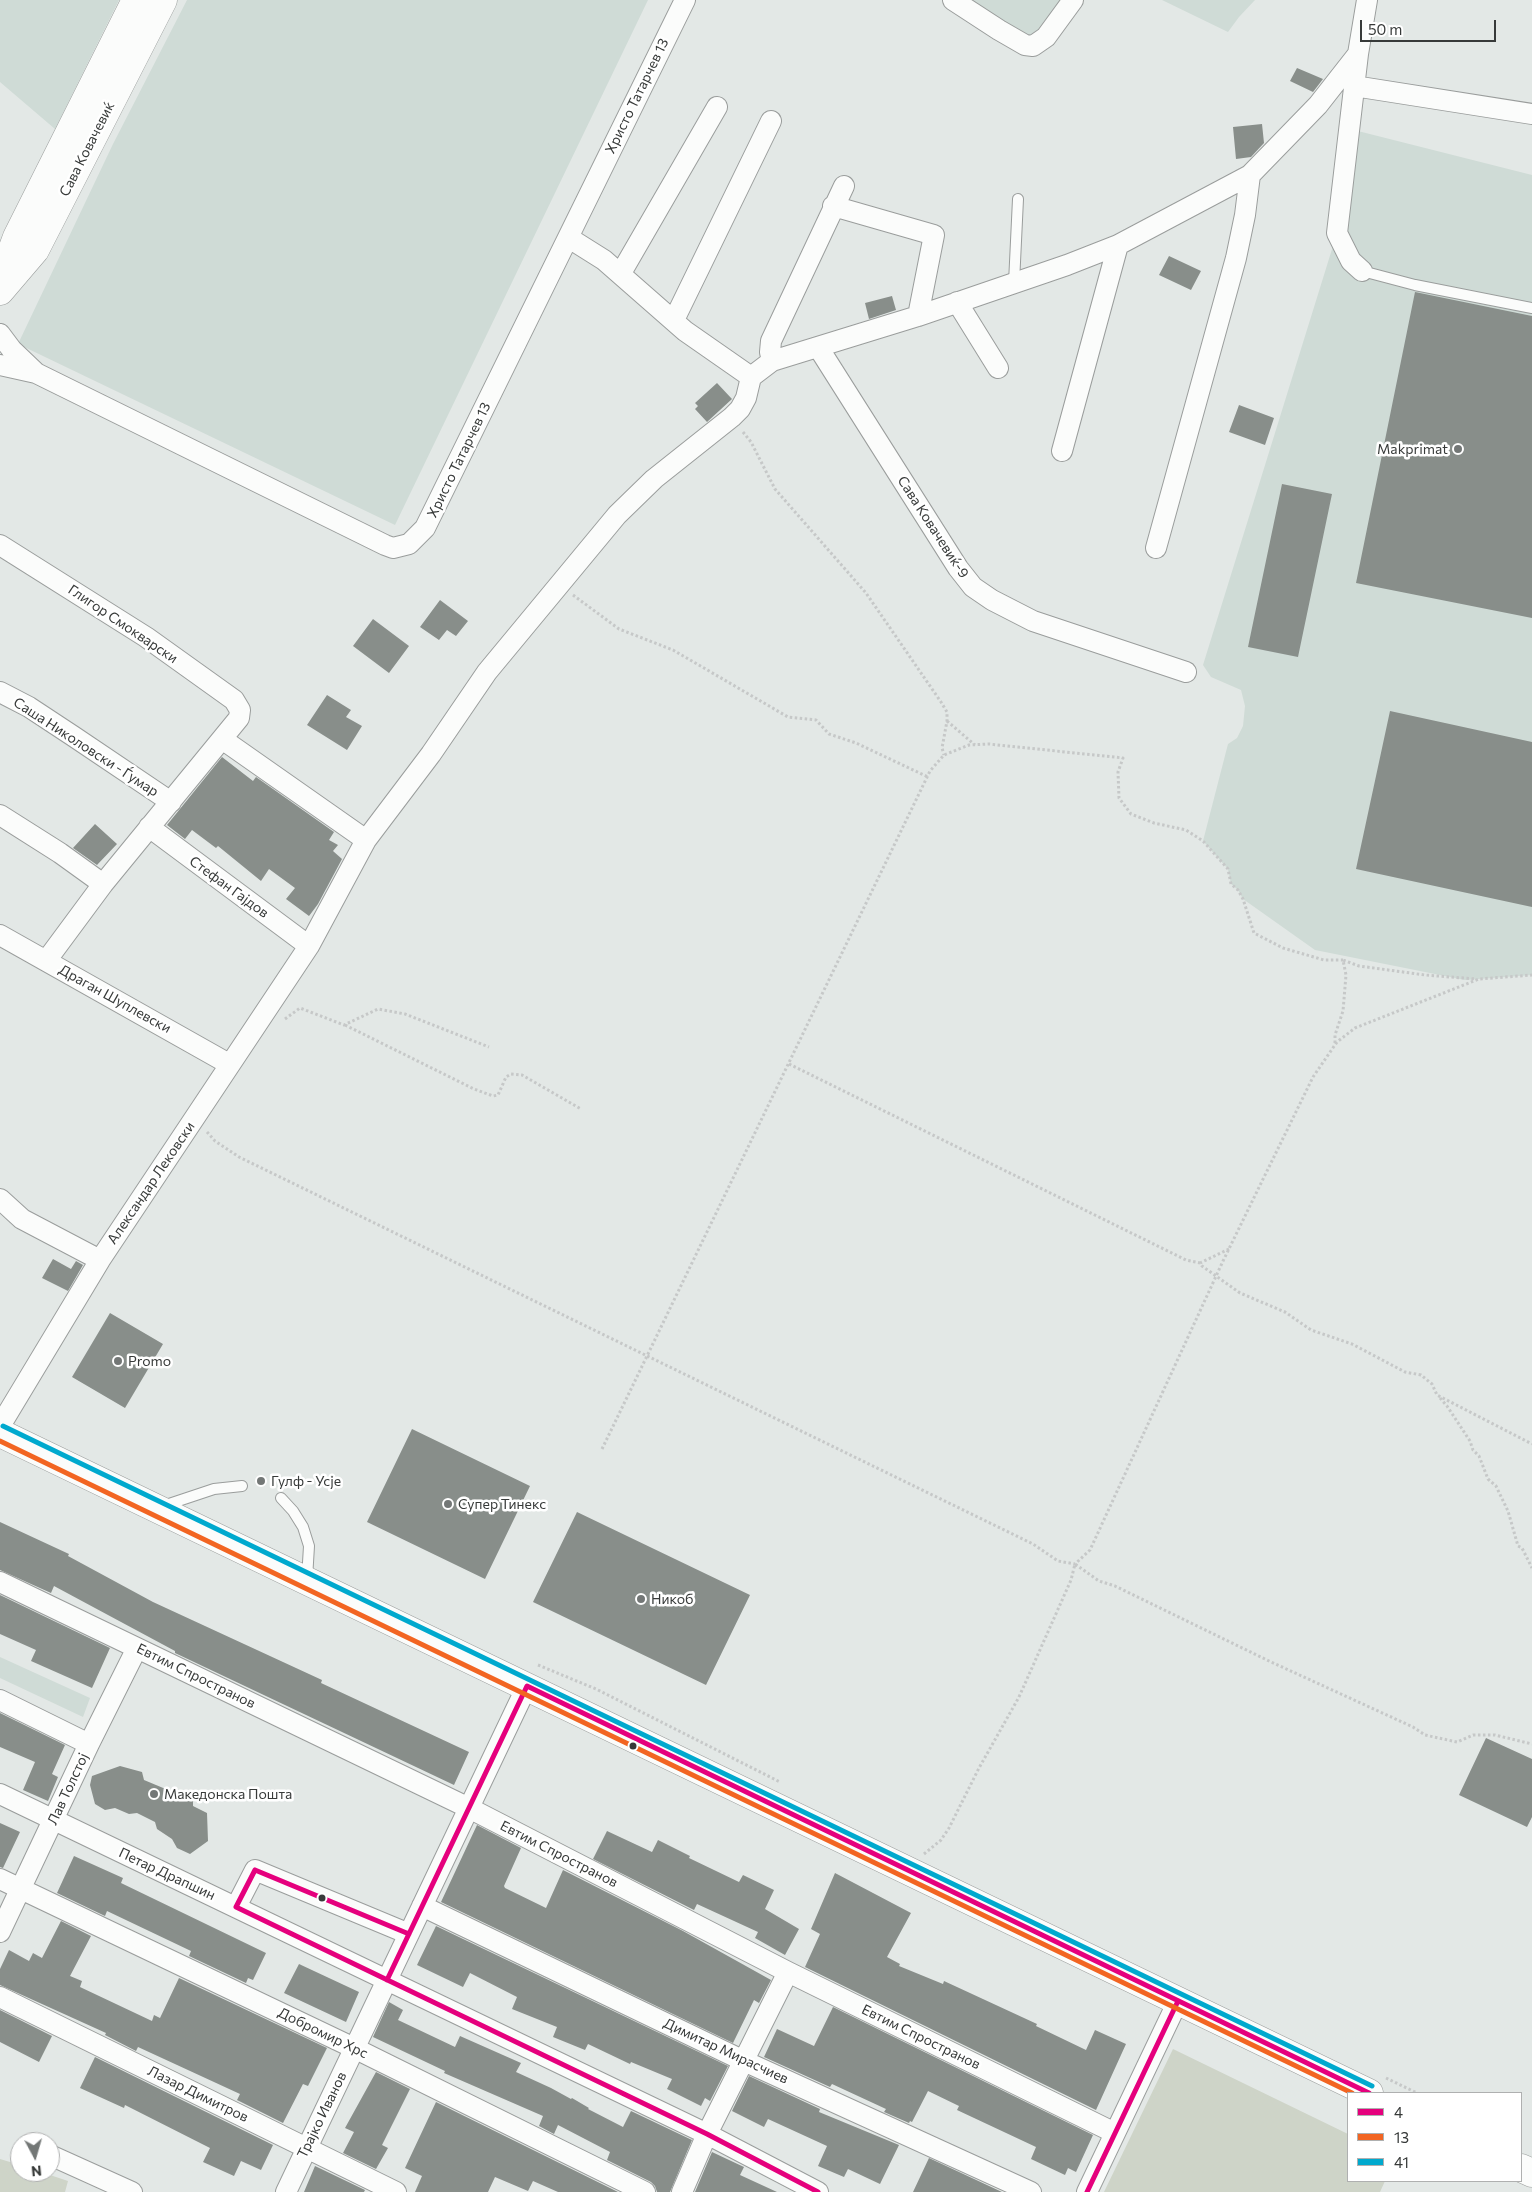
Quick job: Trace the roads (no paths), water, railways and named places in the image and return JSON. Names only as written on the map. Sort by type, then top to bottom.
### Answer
[{"type":"street","name":"Сава Ковачевиќ","points":[[0,282],[17,237],[136,0]]},
{"type":"street","name":"Сава Ковачевиќ","points":[[0,291],[35,250],[163,0]]},
{"type":"street","name":"Христо Татарчев 13","points":[[0,366],[36,373],[386,545],[393,548],[409,544],[425,528],[685,0]]},
{"type":"street","points":[[953,0],[1006,34],[1033,46],[1046,36],[1073,0]]},
{"type":"street","points":[[1362,271],[1351,261],[1337,233],[1358,54],[1367,0]]},
{"type":"street","points":[[569,238],[621,273],[696,340],[751,377],[772,361],[918,316],[1118,245],[1250,175],[1318,104],[1358,54]]},
{"type":"street","points":[[1354,86],[1532,114]]},
{"type":"street","points":[[621,273],[717,107]]},
{"type":"street","points":[[674,320],[771,121]]},
{"type":"street","points":[[1156,548],[1236,258],[1246,215],[1250,175]]},
{"type":"street","points":[[772,361],[770,352],[771,341],[844,186]]},
{"type":"street","points":[[833,206],[934,235],[918,316]]},
{"type":"street","points":[[1062,451],[1118,245]]},
{"type":"street","points":[[957,302],[998,368]]},
{"type":"street","name":"Христо Татарчев 13","points":[[0,334],[12,350],[36,373]]},
{"type":"street","name":"Сава Ковачевиќ-9","points":[[818,347],[972,587],[992,600],[1033,621],[1186,672]]},
{"type":"street","name":"Александар Лековски","points":[[0,1426],[100,1260],[309,946],[366,840],[432,754],[487,672],[558,585],[617,515],[654,480],[740,409],[746,398],[751,377]]},
{"type":"street","name":"Глигор Смокварски","points":[[0,545],[146,637],[234,700],[240,710],[239,718],[222,739]]},
{"type":"street","name":"Саша Николовски - Ѓумар","points":[[0,692],[29,707],[171,802]]},
{"type":"street","points":[[46,961],[103,884],[222,739],[366,840]]},
{"type":"street","points":[[0,816],[60,853],[103,884]]},
{"type":"street","name":"Стефан Гајдов","points":[[149,827],[309,946]]},
{"type":"street","name":"Драган Шуплевски","points":[[0,935],[229,1064]]},
{"type":"street","points":[[0,1199],[22,1219],[100,1260]]},
{"type":"street","points":[[0,1433],[307,1580],[532,1676],[1178,2001],[1367,2092]]},
{"type":"street","name":"Евтим Спространов","points":[[0,1582],[469,1808],[788,1972],[1115,2133]]},
{"type":"street","name":"Лав Толстој","points":[[0,1932],[89,1744],[137,1648]]},
{"type":"street","name":"Трајко Иванов","points":[[286,2192],[532,1676]]},
{"type":"street","points":[[0,1700],[89,1744]]},
{"type":"street","name":"Петар Драпшин","points":[[0,1794],[707,2134],[818,2192]]},
{"type":"street","points":[[236,1907],[255,1870],[409,1934]]},
{"type":"street","name":"Добромир Хрс","points":[[0,1880],[354,2048],[645,2192]]},
{"type":"street","name":"Димитар Мирасчиев","points":[[422,1906],[744,2061],[1031,2192]]},
{"type":"street","points":[[682,2192],[707,2134],[788,1972]]},
{"type":"street","name":"Лазар Димитров","points":[[0,1997],[396,2192]]},
{"type":"street","points":[[1087,2192],[1178,2001]]},
{"type":"street","points":[[60,2160],[132,2192]]},
{"type":"lane","points":[[1014,282],[1018,199]]},
{"type":"lane","points":[[1362,271],[1415,285],[1532,308]]},
{"type":"lane","points":[[157,1508],[214,1489],[242,1486]]},
{"type":"lane","points":[[281,1498],[293,1511],[303,1527],[309,1546],[307,1580]]},
{"type":"place","name":"Makprimat","points":[[1458,449]]},
{"type":"place","name":"Promo","points":[[118,1361]]},
{"type":"place","name":"Гулф - Усје","points":[[261,1481]]},
{"type":"place","name":"Супер Тинекс","points":[[448,1504]]},
{"type":"place","name":"Никоб","points":[[641,1599]]},
{"type":"place","name":"Македонска Пошта","points":[[154,1794]]}]
